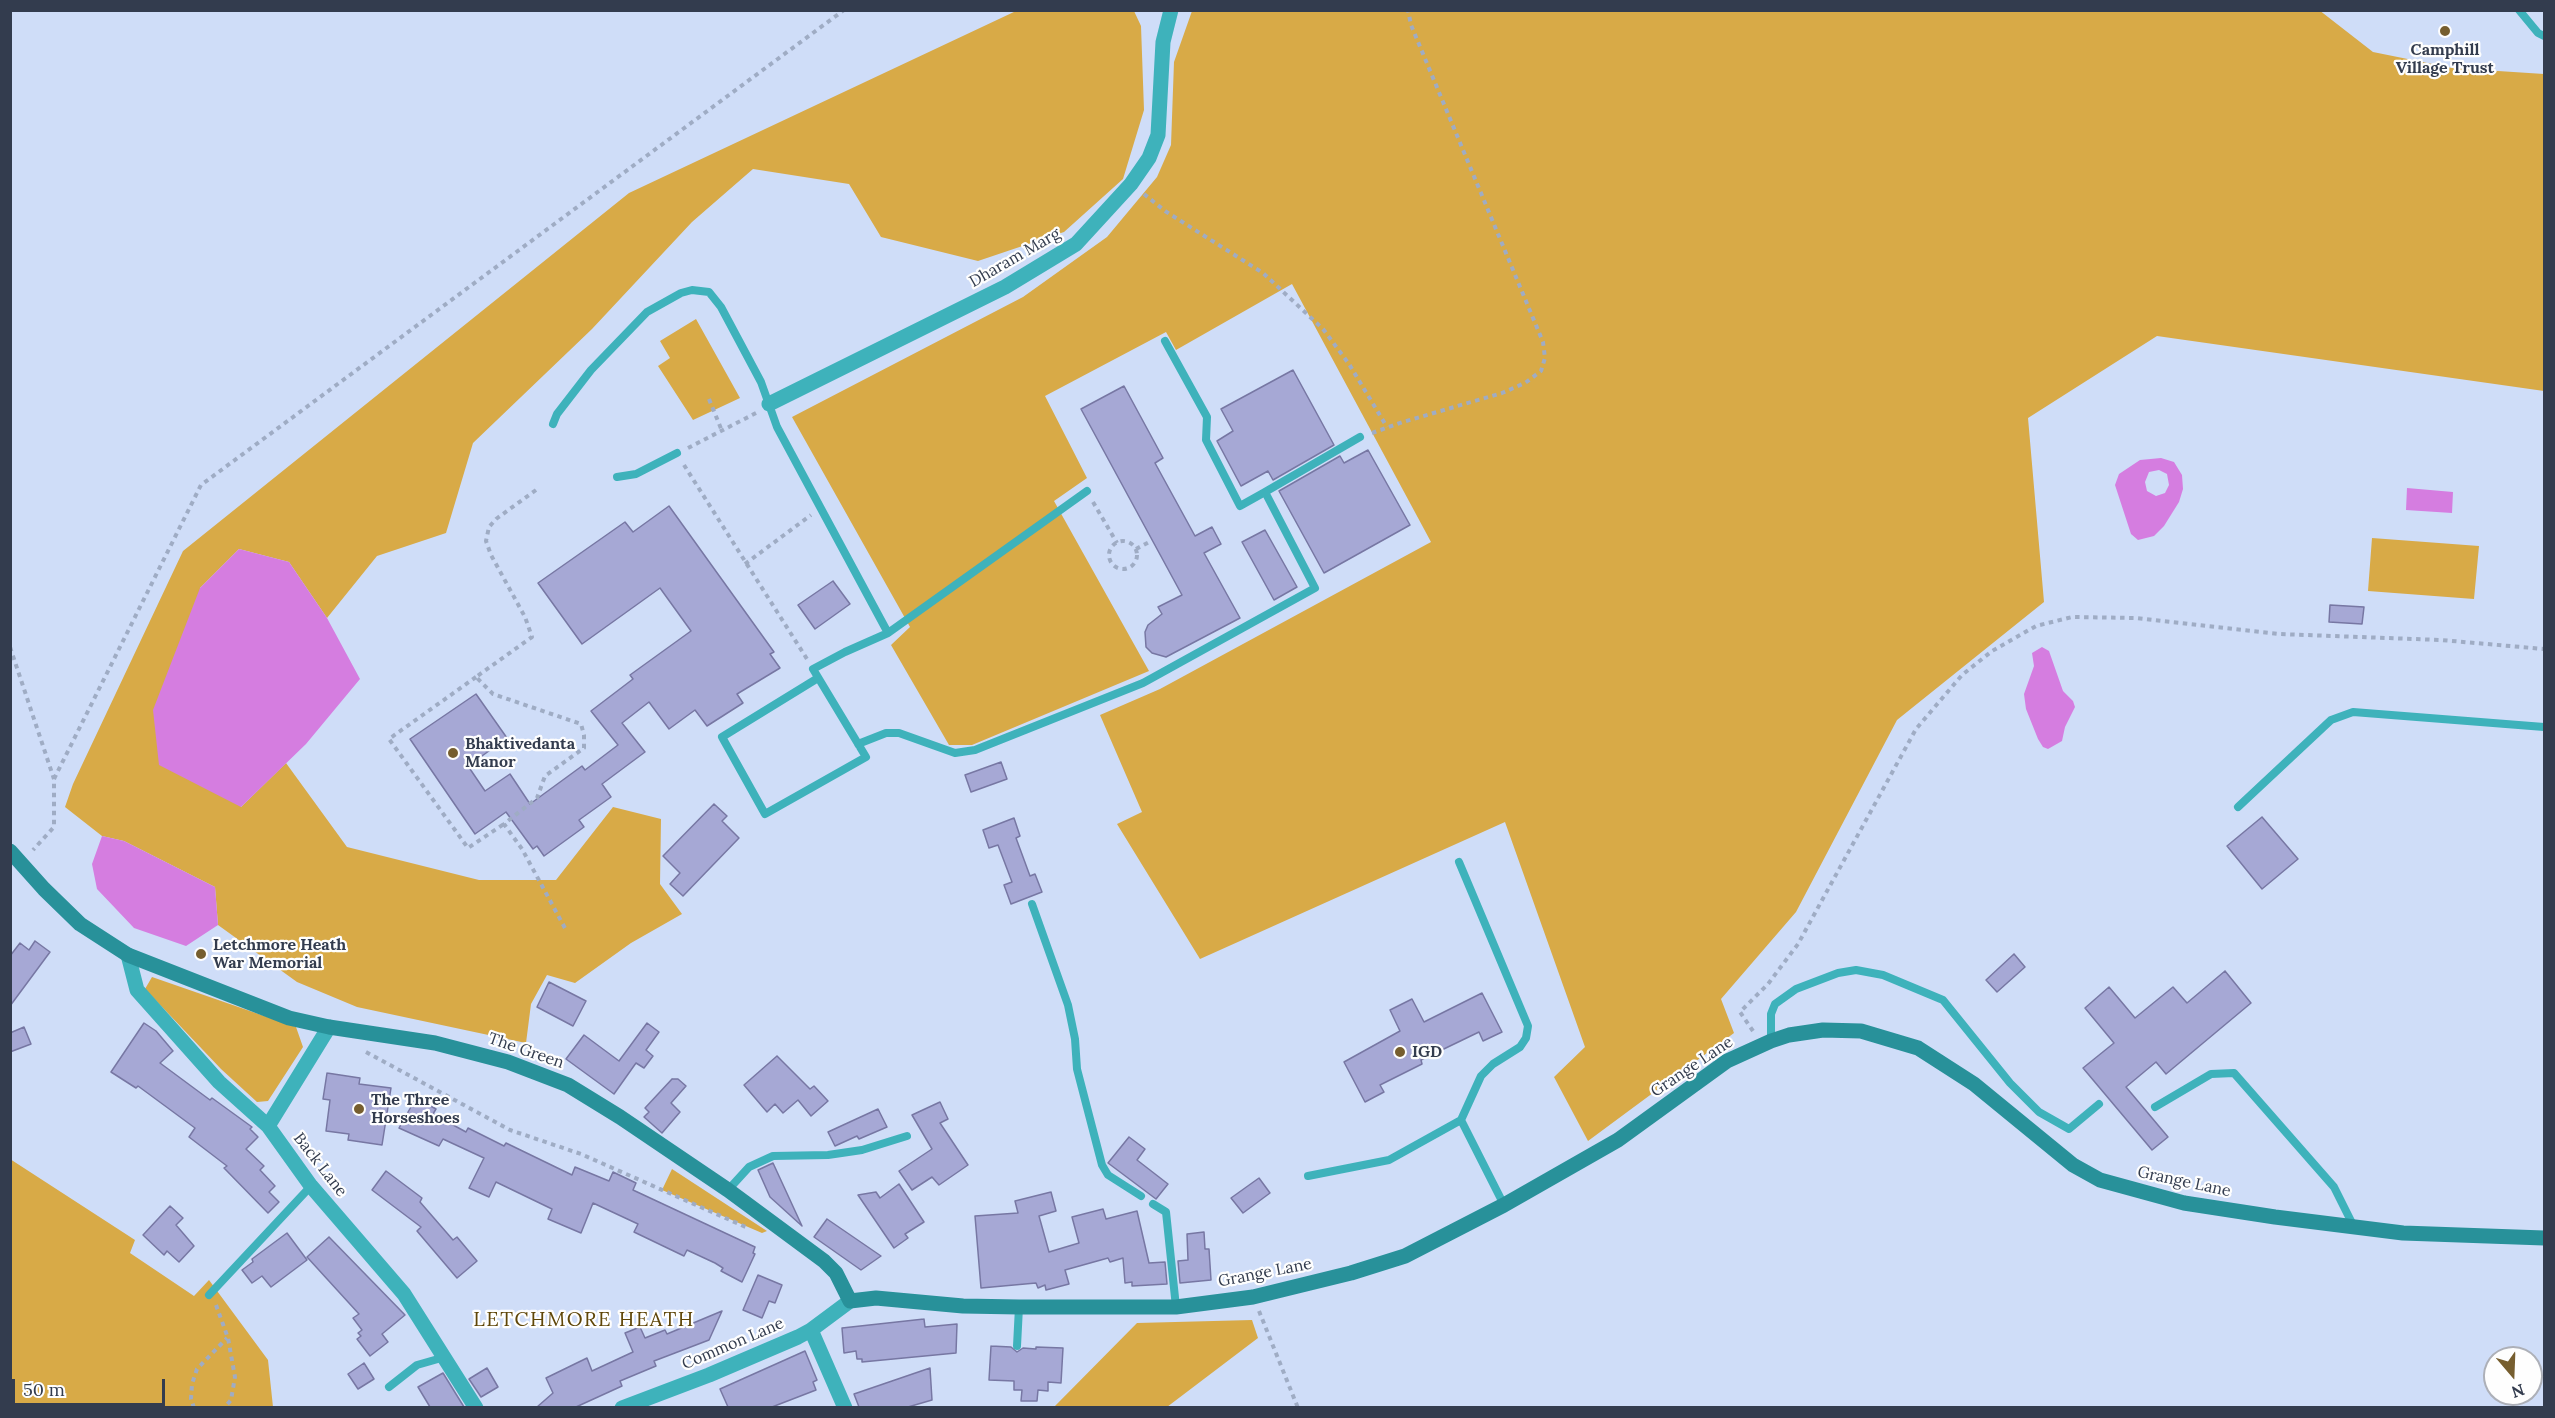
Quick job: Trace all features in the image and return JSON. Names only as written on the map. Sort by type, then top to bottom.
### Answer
[{"type":"street","name":"Dharam Marg","points":[[769,404],[1005,287],[1076,244],[1131,184],[1149,158],[1158,135],[1163,42],[1171,10]]},
{"type":"street","name":"The Green","points":[[10,851],[80,924],[128,955],[290,1018],[329,1027],[435,1043],[508,1062],[568,1085],[728,1190],[824,1261],[836,1273],[849,1301]]},
{"type":"street","name":"Back Lane","points":[[128,955],[137,990],[219,1082],[268,1126],[311,1186],[404,1294],[476,1407]]},
{"type":"street","points":[[268,1126],[329,1027]]},
{"type":"street","name":"Grange Lane","points":[[849,1301],[869,1298],[963,1306],[1176,1307],[1253,1297],[1351,1273],[1405,1256],[1504,1205],[1618,1140],[1726,1061],[1790,1035],[1832,1030],[1861,1030],[1918,1048],[1974,1084],[2073,1165],[2100,1180],[2184,1203],[2275,1217],[2403,1233],[2544,1238]]},
{"type":"street","name":"Common Lane","points":[[622,1407],[709,1375],[811,1330],[849,1301]]},
{"type":"street","points":[[811,1330],[845,1407]]},
{"type":"lane","points":[[2519,10],[2525,21],[2544,36]]},
{"type":"lane","points":[[553,424],[557,414],[591,370],[647,312],[681,293],[692,290],[709,292],[716,299],[761,382],[777,427],[888,633]]},
{"type":"lane","points":[[1165,341],[1207,417],[1206,440],[1240,506],[1360,437]]},
{"type":"lane","points":[[617,477],[636,474],[678,453]]},
{"type":"lane","points":[[816,673],[866,757],[765,814],[722,737],[845,651],[888,633],[1087,491]]},
{"type":"lane","points":[[858,744],[886,733],[898,733],[955,753],[975,750],[1143,683],[1315,588],[1265,492]]},
{"type":"lane","points":[[2238,807],[2331,720],[2353,712],[2544,727]]},
{"type":"lane","points":[[1308,1176],[1389,1160],[1461,1120],[1481,1076],[1492,1064],[1520,1047],[1526,1038],[1528,1026],[1459,862]]},
{"type":"lane","points":[[1032,904],[1068,1005],[1075,1039],[1077,1069],[1102,1165],[1108,1175],[1141,1196]]},
{"type":"lane","points":[[1766,1043],[1775,1004],[1796,988],[1856,970],[1882,975],[1943,1000],[2010,1083],[2039,1112],[2069,1129],[2100,1104]]},
{"type":"lane","points":[[2155,1107],[2211,1074],[2234,1073],[2334,1187],[2353,1225]]},
{"type":"lane","points":[[1461,1120],[1504,1205]]},
{"type":"lane","points":[[728,1190],[749,1167],[773,1156],[828,1155],[862,1150],[907,1136]]},
{"type":"lane","points":[[208,1295],[311,1186]]},
{"type":"lane","points":[[1153,1204],[1166,1212],[1176,1307]]},
{"type":"lane","points":[[1017,1346],[1019,1307]]},
{"type":"lane","points":[[389,1387],[417,1365],[445,1357]]},
{"type":"path","points":[[54,779],[201,486],[844,10]]},
{"type":"path","points":[[1360,437],[1502,393],[1525,383],[1541,370],[1545,358],[1543,342],[1411,25],[1408,10]]},
{"type":"path","points":[[1131,184],[1165,211],[1263,273],[1323,329],[1349,364],[1387,427]]},
{"type":"path","points":[[709,399],[722,431]]},
{"type":"path","points":[[769,404],[747,419],[678,453],[745,564],[816,673]]},
{"type":"path","points":[[476,677],[494,694],[581,724],[584,748],[545,776],[537,798],[468,848],[388,739],[532,637],[525,617],[491,555],[486,541],[489,527],[496,519],[536,490]]},
{"type":"path","points":[[1087,491],[1117,543]]},
{"type":"path","points":[[745,564],[821,507]]},
{"type":"path","points":[[1136,549],[1151,541]]},
{"type":"path","points":[[1126,542],[1136,549],[1136,561],[1126,569],[1120,569],[1111,561],[1109,555],[1117,543],[1126,542]]},
{"type":"path","points":[[1766,1043],[1740,1012],[1768,984],[1798,944],[1916,729],[1962,675],[1992,651],[2036,626],[2072,617],[2136,618],[2278,634],[2441,640],[2544,649]]},
{"type":"path","points":[[10,647],[54,779],[54,827],[21,863]]},
{"type":"path","points":[[504,824],[522,849],[566,930]]},
{"type":"path","points":[[362,1051],[372,1054],[510,1130],[581,1155],[751,1230]]},
{"type":"path","points":[[208,1295],[218,1309],[228,1338],[235,1377],[231,1400],[224,1407]]},
{"type":"path","points":[[1253,1297],[1298,1407]]},
{"type":"path","points":[[194,1407],[190,1399],[197,1369],[228,1338]]},
{"type":"shaded area","points":[[2319,10],[2373,52],[2452,68],[2544,74],[2544,391],[2157,336],[2028,418],[2044,602],[1897,720],[1796,912],[1721,999],[1734,1033],[1588,1141],[1554,1077],[1585,1047],[1505,822],[1200,959],[1117,824],[1142,812],[1100,715],[1160,689],[1431,542],[1292,284],[1176,350],[1166,332],[1045,396],[1087,478],[1054,501],[1149,671],[972,745],[949,745],[891,645],[910,627],[792,417],[1023,297],[1107,237],[1157,177],[1171,145],[1174,62],[1192,11]]},
{"type":"shaded area","points":[[1016,11],[1134,11],[1141,26],[1144,110],[1123,179],[1064,232],[978,261],[881,237],[849,184],[753,169],[692,222],[592,329],[473,443],[446,533],[377,556],[327,618],[289,562],[239,549],[200,588],[241,807],[286,763],[347,847],[479,880],[556,880],[613,807],[661,819],[660,884],[682,914],[631,943],[575,983],[547,975],[531,1004],[526,1043],[357,1007],[297,982],[218,925],[215,887],[124,841],[102,836],[65,807],[73,784],[183,551],[629,193]]},
{"type":"shaded area","points":[[696,319],[740,398],[693,420],[658,366],[670,358],[660,341]]},
{"type":"shaded area","points":[[2161,458],[2174,462],[2182,475],[2183,489],[2179,502],[2164,526],[2154,536],[2138,540],[2131,534],[2115,485],[2119,474],[2140,460]],"holes":[[[2159,470],[2167,474],[2169,485],[2165,493],[2156,496],[2147,491],[2145,482],[2149,472]]]},
{"type":"shaded area","points":[[2407,488],[2453,492],[2452,513],[2406,510]]},
{"type":"shaded area","points":[[2372,538],[2479,546],[2474,599],[2368,591]]},
{"type":"shaded area","points":[[239,549],[289,562],[327,618],[360,679],[306,744],[241,807],[159,765],[153,710],[200,588]]},
{"type":"shaded area","points":[[2042,647],[2049,651],[2063,691],[2073,701],[2075,707],[2065,727],[2062,741],[2048,749],[2043,747],[2038,739],[2026,709],[2024,694],[2034,666],[2032,653]]},
{"type":"shaded area","points":[[102,836],[124,841],[215,887],[218,925],[186,946],[134,928],[97,889],[92,864]]},
{"type":"shaded area","points":[[152,977],[296,1027],[303,1047],[268,1101],[257,1102],[221,1069],[145,989]]},
{"type":"shaded area","points":[[10,1159],[135,1240],[130,1253],[194,1296],[209,1280],[268,1360],[273,1407],[11,1407]]},
{"type":"shaded area","points":[[672,1169],[767,1231],[762,1233],[662,1190]]},
{"type":"shaded area","points":[[1252,1320],[1258,1338],[1167,1407],[1054,1407],[1137,1323]]},
{"type":"building","points":[[1293,370],[1334,445],[1273,480],[1268,471],[1241,486],[1217,441],[1233,431],[1221,409]]},
{"type":"building","points":[[1124,386],[1163,458],[1155,463],[1195,536],[1212,527],[1221,544],[1204,553],[1240,618],[1166,657],[1152,653],[1146,647],[1145,632],[1148,625],[1162,614],[1158,607],[1182,595],[1081,409]]},
{"type":"building","points":[[1368,450],[1410,525],[1324,573],[1279,491],[1340,456],[1344,463]]},
{"type":"building","points":[[669,506],[774,652],[770,654],[780,668],[737,694],[743,703],[707,726],[695,710],[669,729],[649,702],[622,723],[645,752],[602,784],[611,797],[579,820],[584,827],[544,856],[537,846],[533,849],[506,812],[475,834],[410,739],[476,694],[507,738],[468,766],[485,791],[510,774],[530,804],[582,766],[585,770],[618,745],[591,711],[633,679],[630,675],[691,631],[660,588],[582,644],[538,583],[625,522],[633,532]]},
{"type":"building","points":[[1265,530],[1297,587],[1274,600],[1242,542]]},
{"type":"building","points":[[833,581],[850,604],[815,629],[798,605]]},
{"type":"building","points":[[2330,605],[2364,607],[2362,624],[2329,622]]},
{"type":"building","points":[[1001,762],[1007,779],[971,792],[965,775]]},
{"type":"building","points":[[714,804],[727,816],[722,821],[739,838],[683,896],[670,884],[680,873],[663,856]]},
{"type":"building","points":[[2262,817],[2298,859],[2262,889],[2227,846]]},
{"type":"building","points":[[1014,818],[1020,836],[1016,838],[1030,876],[1035,874],[1042,892],[1011,904],[1004,885],[1012,882],[998,845],[989,848],[983,830]]},
{"type":"building","points":[[35,941],[50,952],[10,1006],[10,956],[20,943],[29,950]]},
{"type":"building","points":[[2014,954],[2025,967],[1997,992],[1986,980]]},
{"type":"building","points":[[2225,971],[2251,1003],[2166,1074],[2156,1062],[2126,1087],[2168,1137],[2152,1150],[2083,1068],[2114,1043],[2085,1008],[2109,987],[2135,1018],[2173,987],[2187,1003]]},
{"type":"building","points":[[549,982],[586,1001],[573,1026],[537,1007]]},
{"type":"building","name":"IGD","points":[[1482,993],[1502,1032],[1483,1041],[1479,1032],[1421,1060],[1422,1064],[1380,1085],[1384,1092],[1365,1102],[1344,1062],[1400,1031],[1390,1010],[1412,999],[1424,1022]]},
{"type":"building","points":[[144,1023],[156,1031],[173,1051],[160,1063],[210,1100],[212,1098],[252,1127],[250,1129],[258,1137],[246,1149],[264,1166],[260,1170],[275,1186],[269,1192],[279,1202],[268,1213],[224,1168],[227,1166],[189,1137],[195,1128],[138,1086],[136,1088],[111,1072]]},
{"type":"building","points":[[647,1023],[659,1032],[646,1050],[653,1056],[644,1068],[636,1063],[614,1094],[566,1059],[584,1035],[619,1061]]},
{"type":"building","points":[[24,1027],[31,1044],[10,1052],[10,1033]]},
{"type":"building","points":[[777,1056],[810,1089],[814,1086],[828,1101],[811,1116],[798,1100],[783,1113],[775,1104],[767,1112],[744,1085]]},
{"type":"building","name":"The Three Horseshoes","points":[[327,1073],[360,1078],[359,1084],[391,1088],[382,1145],[348,1140],[349,1134],[326,1131],[330,1100],[323,1099]]},
{"type":"building","points":[[672,1079],[678,1079],[686,1086],[671,1103],[680,1112],[662,1133],[644,1117],[649,1112],[645,1108]]},
{"type":"building","points":[[416,1098],[436,1109],[433,1114],[466,1132],[468,1128],[504,1146],[506,1143],[572,1175],[575,1167],[609,1181],[613,1172],[636,1183],[633,1190],[755,1247],[753,1253],[755,1254],[742,1282],[721,1271],[723,1268],[715,1263],[687,1250],[684,1256],[634,1232],[638,1224],[593,1203],[581,1233],[548,1219],[552,1209],[496,1182],[489,1197],[469,1188],[484,1158],[443,1139],[439,1146],[399,1128]]},
{"type":"building","points":[[940,1102],[948,1119],[940,1123],[968,1165],[939,1185],[932,1177],[912,1190],[899,1171],[932,1149],[912,1115]]},
{"type":"building","points":[[878,1109],[887,1127],[859,1139],[857,1136],[835,1146],[828,1132]]},
{"type":"building","points":[[1129,1137],[1145,1149],[1137,1160],[1168,1184],[1156,1199],[1108,1163]]},
{"type":"building","points":[[773,1163],[802,1226],[770,1197],[758,1170]]},
{"type":"building","points":[[386,1171],[422,1198],[420,1202],[453,1240],[457,1237],[477,1261],[457,1278],[417,1231],[421,1227],[372,1190]]},
{"type":"building","points":[[1259,1178],[1270,1193],[1243,1213],[1231,1198]]},
{"type":"building","points":[[899,1184],[924,1222],[905,1234],[908,1238],[894,1248],[858,1195],[876,1192],[880,1198]]},
{"type":"building","points":[[1051,1192],[1056,1211],[1039,1216],[1049,1252],[1079,1243],[1072,1217],[1103,1209],[1106,1219],[1137,1211],[1149,1263],[1165,1262],[1167,1284],[1132,1286],[1132,1282],[1125,1283],[1123,1258],[1110,1262],[1108,1258],[1065,1270],[1069,1284],[1046,1290],[1045,1285],[1038,1288],[1036,1283],[981,1288],[975,1216],[1018,1213],[1015,1201]]},
{"type":"building","points":[[170,1206],[183,1218],[176,1225],[194,1246],[179,1262],[167,1251],[164,1255],[143,1235]]},
{"type":"building","points":[[827,1219],[881,1256],[861,1270],[814,1237]]},
{"type":"building","points":[[1204,1232],[1205,1249],[1209,1249],[1211,1280],[1180,1283],[1178,1261],[1188,1260],[1187,1234]]},
{"type":"building","points":[[287,1233],[307,1260],[271,1287],[262,1276],[252,1283],[242,1270],[253,1262],[252,1259]]},
{"type":"building","points":[[329,1237],[405,1315],[382,1334],[388,1342],[370,1356],[357,1339],[361,1336],[358,1333],[362,1330],[353,1318],[359,1314],[307,1257]]},
{"type":"building","points":[[758,1275],[782,1285],[775,1303],[769,1301],[762,1318],[743,1310]]},
{"type":"building","points":[[722,1311],[709,1340],[654,1361],[656,1366],[620,1381],[622,1386],[576,1407],[537,1407],[553,1393],[546,1378],[587,1358],[592,1371],[633,1352],[625,1333],[640,1327],[645,1338],[665,1330],[667,1334]]},
{"type":"building","points":[[924,1319],[925,1327],[957,1324],[956,1353],[862,1362],[862,1359],[857,1359],[856,1351],[844,1353],[842,1328]]},
{"type":"building","points":[[991,1346],[1011,1347],[1017,1352],[1023,1348],[1063,1348],[1061,1383],[1048,1382],[1048,1391],[1038,1390],[1037,1401],[1021,1401],[1022,1390],[1014,1390],[1014,1381],[989,1380]]},
{"type":"building","points":[[805,1351],[817,1380],[813,1382],[816,1390],[772,1407],[728,1407],[720,1389]]},
{"type":"building","points":[[364,1363],[374,1379],[358,1389],[348,1374]]},
{"type":"building","points":[[487,1368],[498,1387],[481,1397],[469,1379]]},
{"type":"building","points":[[930,1368],[932,1400],[908,1407],[859,1407],[854,1394]]},
{"type":"building","points":[[443,1373],[464,1407],[430,1407],[418,1387]]},
{"type":"place","name":"Camphill Village Trust","points":[[2445,31]]},
{"type":"place","name":"Bhaktivedanta Manor","points":[[453,753]]},
{"type":"place","name":"Letchmore Heath War Memorial","points":[[201,954]]},
{"type":"place","name":"IGD","points":[[1400,1052]]},
{"type":"place","name":"The Three Horseshoes","points":[[359,1109]]},
{"type":"district","name":"LETCHMORE HEATH","points":[[584,1320]]}]
